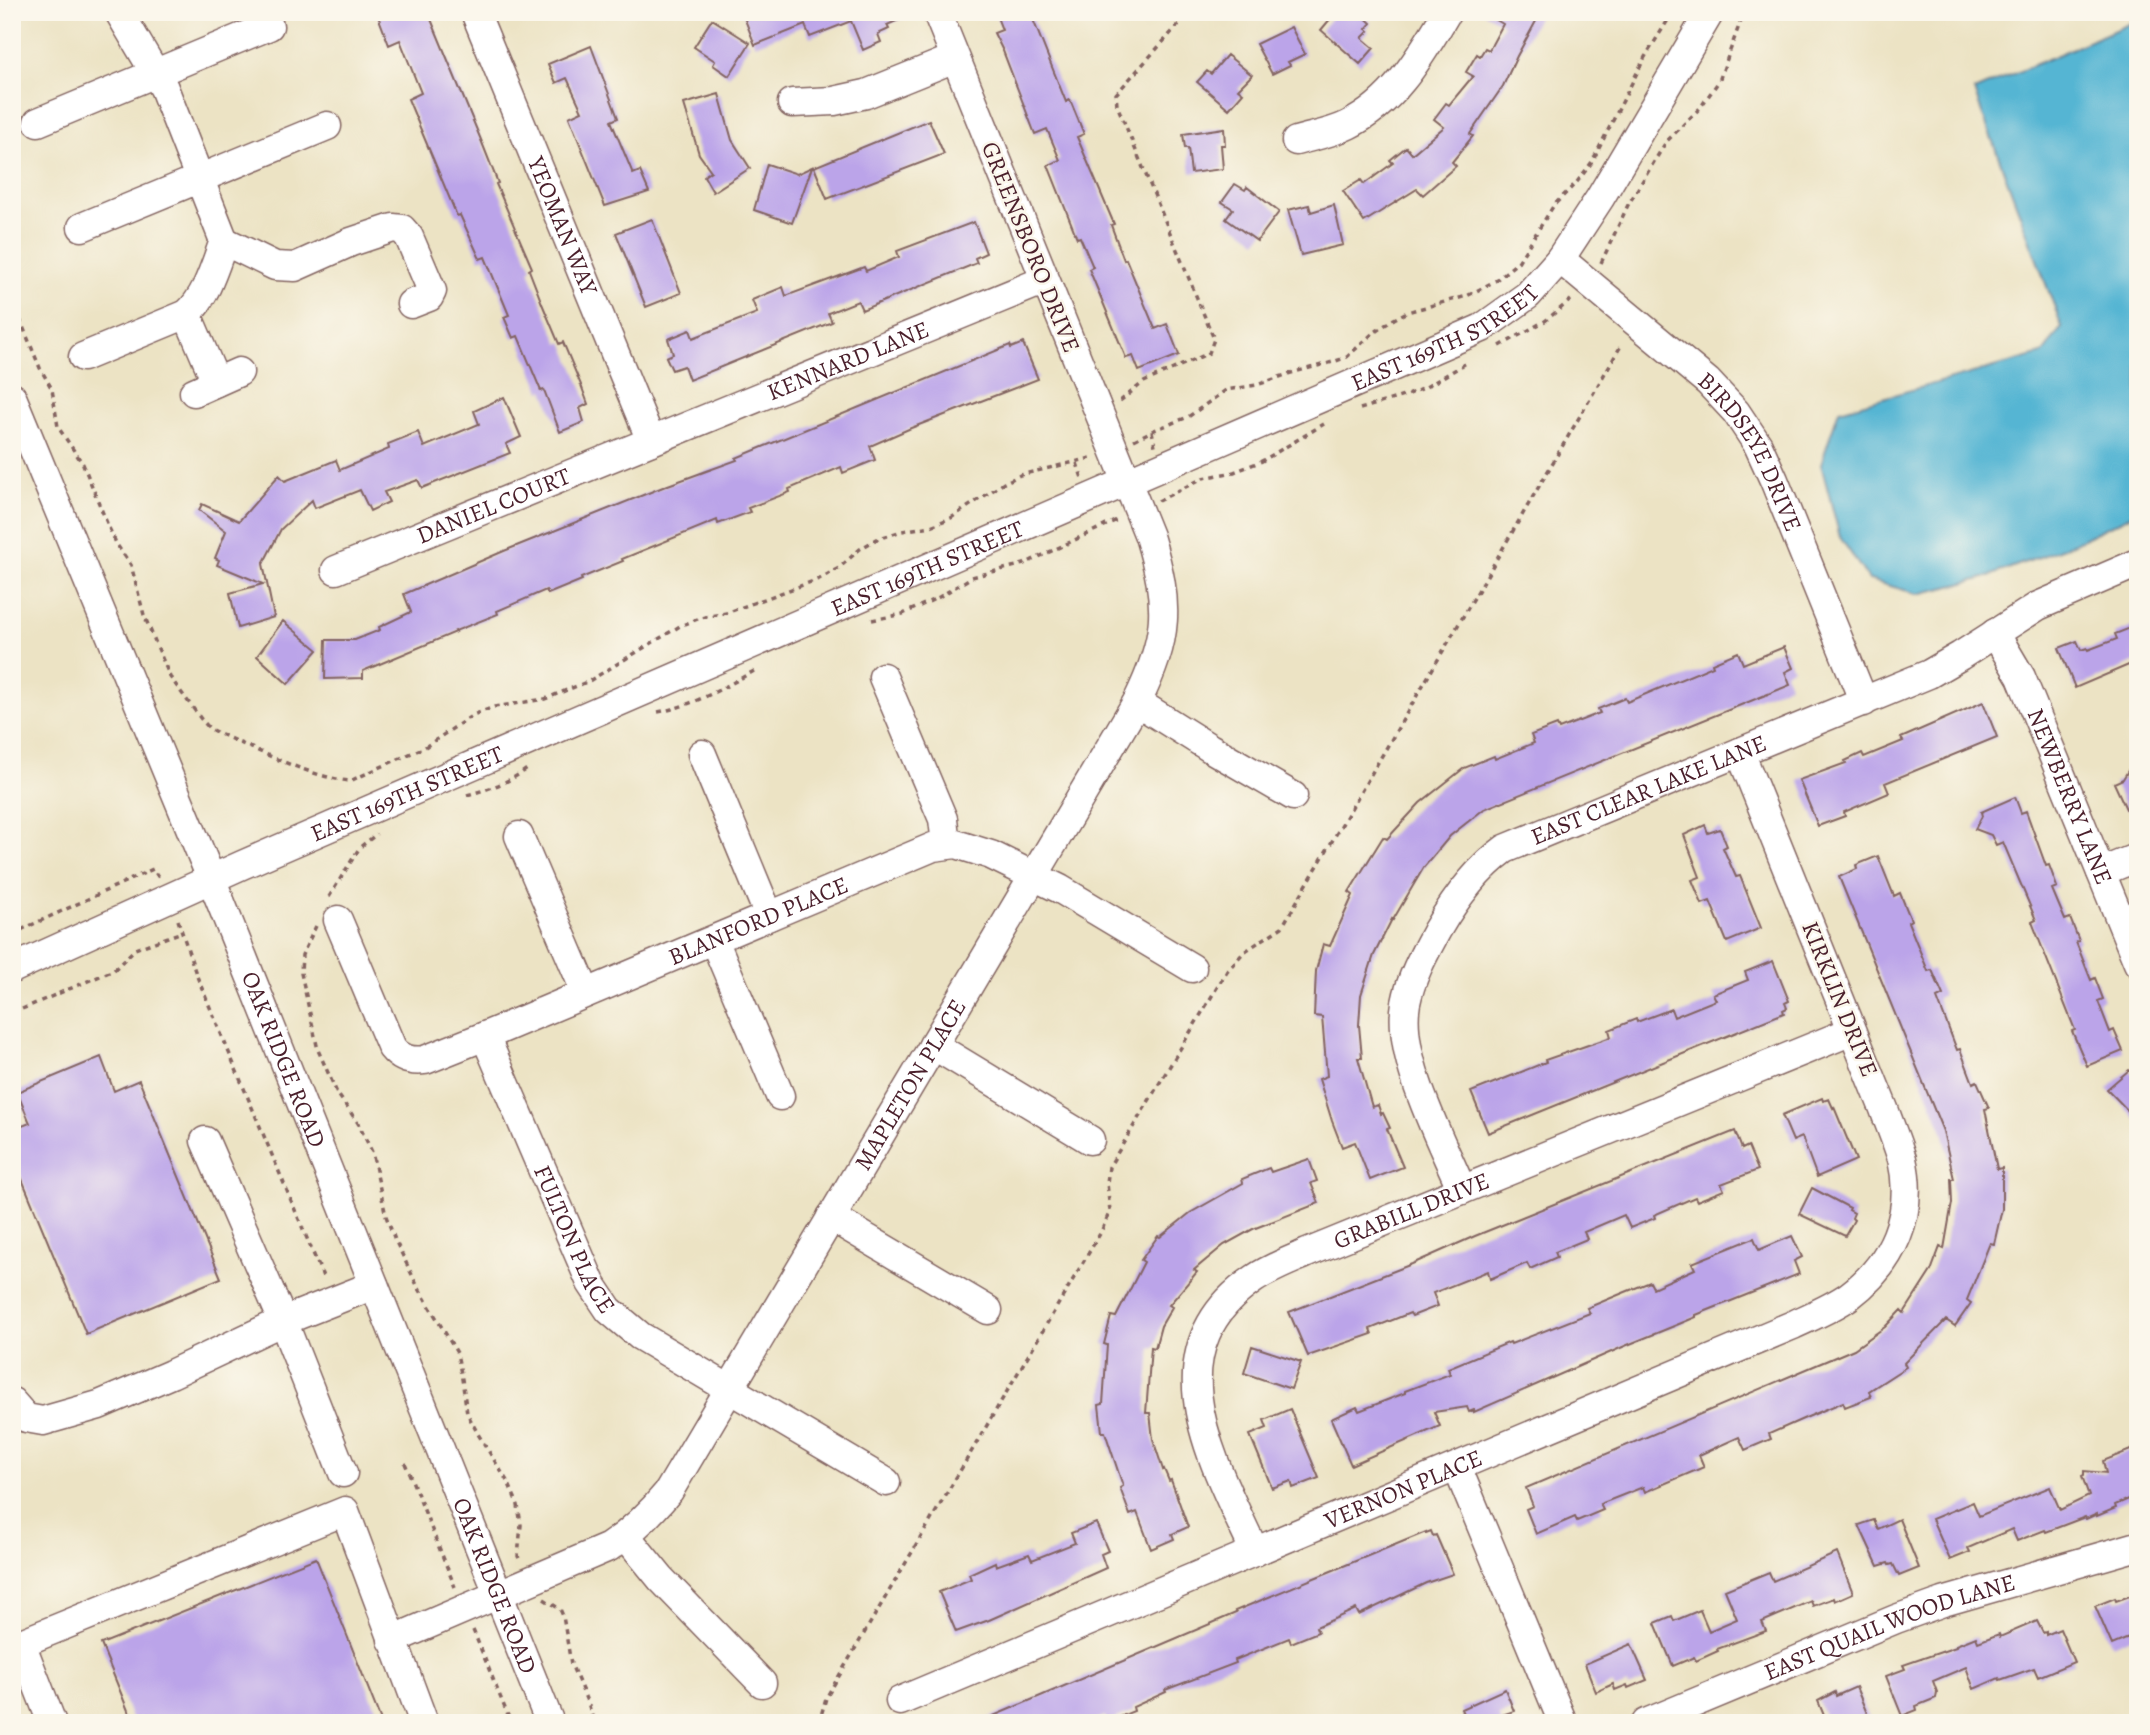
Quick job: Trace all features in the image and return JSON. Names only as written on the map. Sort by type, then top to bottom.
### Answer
[{"type":"street","points":[[83,356],[187,314],[195,306],[204,289],[224,241],[164,88],[119,12]]},
{"type":"street","name":"YEOMAN WAY","points":[[475,12],[651,441]]},
{"type":"street","name":"GREENSBORO DRIVE","points":[[937,12],[1126,481]]},
{"type":"street","points":[[1296,141],[1328,133],[1368,114],[1415,65],[1447,12]]},
{"type":"street","name":"EAST 169TH STREET","points":[[12,969],[211,878],[1482,328],[1528,295],[1560,259],[1600,198],[1710,12]]},
{"type":"street","points":[[38,122],[269,26]]},
{"type":"street","points":[[792,103],[834,101],[866,94],[955,58]]},
{"type":"street","points":[[82,227],[327,126]]},
{"type":"street","points":[[224,241],[275,266],[295,267],[351,242],[393,228],[402,229],[409,237],[432,291],[429,297],[411,304]]},
{"type":"street","name":"BIRDSEYE DRIVE","points":[[1560,259],[1708,382],[1736,412],[1758,445],[1774,480],[1864,702]]},
{"type":"street","name":"KENNARD LANE","points":[[651,441],[1045,280]]},
{"type":"street","points":[[187,314],[217,382]]},
{"type":"street","name":"OAK RIDGE ROAD","points":[[12,397],[211,878],[550,1723]]},
{"type":"street","name":"DANIEL COURT","points":[[336,570],[651,441]]},
{"type":"street","name":"MAPLETON PLACE","points":[[392,1640],[609,1547],[648,1516],[685,1465],[1138,702],[1159,652],[1163,626],[1163,591],[1158,565],[1126,481]]},
{"type":"street","name":"EAST CLEAR LAKE LANE","points":[[1462,1190],[1418,1086],[1410,1060],[1404,1033],[1406,1005],[1412,980],[1441,925],[1486,863],[1505,849],[1929,674],[2038,606],[2138,563]]},
{"type":"street","name":"NEWBERRY LANE","points":[[1995,634],[2021,677],[2138,963]]},
{"type":"street","points":[[883,677],[943,819],[946,844],[973,849],[1060,889],[1192,968]]},
{"type":"street","points":[[1138,702],[1293,796]]},
{"type":"street","name":"KIRKLIN DRIVE","points":[[1740,752],[1902,1160],[1905,1187],[1903,1212],[1899,1235],[1890,1251]]},
{"type":"street","points":[[702,754],[769,916]]},
{"type":"street","points":[[519,836],[586,993]]},
{"type":"street","name":"BLANFORD PLACE","points":[[328,913],[392,1048],[398,1055],[416,1061],[425,1060],[933,847],[946,844]]},
{"type":"street","points":[[2101,872],[2138,857]]},
{"type":"street","points":[[714,940],[780,1096]]},
{"type":"street","name":"GRABILL DRIVE","points":[[1255,1552],[1214,1463],[1202,1429],[1197,1376],[1202,1348],[1212,1319],[1251,1281],[1263,1273],[1462,1190],[1852,1031]]},
{"type":"street","name":"FULTON PLACE","points":[[485,1036],[598,1296],[622,1323],[886,1482]]},
{"type":"street","points":[[933,1045],[1090,1140]]},
{"type":"street","points":[[205,1141],[283,1321],[343,1473]]},
{"type":"street","points":[[831,1217],[988,1310]]},
{"type":"street","name":"VERNON PLACE","points":[[900,1701],[1827,1310],[1869,1279],[1890,1251]]},
{"type":"street","points":[[12,1402],[26,1418],[43,1421],[99,1405],[283,1321],[374,1285]]},
{"type":"street","points":[[1457,1467],[1563,1723]]},
{"type":"street","points":[[52,1723],[20,1643],[345,1511],[424,1723]]},
{"type":"street","points":[[626,1536],[661,1579],[762,1683]]},
{"type":"street","name":"EAST QUAIL WOOD LANE","points":[[1646,1723],[1908,1614],[2138,1546]]},
{"type":"path","points":[[1119,402],[1144,382],[1209,353],[1213,345],[1214,339],[1117,105],[1116,94],[1190,12]]},
{"type":"path","points":[[12,300],[51,389],[58,428],[83,464],[117,545],[131,565],[144,615],[170,677],[179,691],[210,729],[311,771],[350,782],[425,747],[473,715],[494,707],[545,699],[589,681],[680,626],[700,618],[726,613],[819,579],[839,568],[860,549],[877,539],[931,526],[951,518],[1020,475],[1077,463],[1114,450],[1188,417],[1226,390],[1257,385],[1347,357],[1373,334],[1400,316],[1467,296],[1503,275],[1518,262],[1554,205],[1592,162],[1645,57],[1673,12]]},
{"type":"path","points":[[1500,346],[1545,321],[1573,298],[1603,261],[1628,205],[1666,142],[1700,108],[1719,81],[1744,12]]},
{"type":"path","points":[[820,1723],[826,1698],[1101,1232],[1110,1211],[1107,1183],[1109,1167],[1227,971],[1244,952],[1282,927],[1622,344],[1632,351]]},
{"type":"path","points":[[1352,412],[1426,387],[1476,358]]},
{"type":"path","points":[[862,622],[903,614],[972,577],[1024,564],[1203,478],[1234,472],[1262,461],[1331,420]]},
{"type":"path","points":[[652,713],[676,709],[756,670]]},
{"type":"path","points":[[466,796],[513,780],[528,768]]},
{"type":"path","points":[[380,831],[360,846],[328,913],[302,955],[301,974],[318,1050],[337,1093],[358,1124],[372,1152],[386,1216],[395,1240],[417,1285],[457,1353],[467,1413],[509,1484],[518,1505],[521,1525],[518,1556],[529,1581],[540,1597],[560,1609],[570,1664],[594,1723]]},
{"type":"path","points":[[12,934],[153,869],[170,897],[211,1010],[326,1284]]},
{"type":"path","points":[[12,1009],[22,1009],[114,970],[135,949],[182,932]]},
{"type":"water","points":[[2138,20],[2138,512],[2066,547],[1981,579],[1918,594],[1869,580],[1840,537],[1821,464],[1839,410],[2042,354],[2062,327],[1974,91]]},
{"type":"building","points":[[386,12],[428,12],[532,268],[529,270],[543,306],[559,344],[563,342],[581,385],[588,404],[580,408],[584,422],[560,432],[544,390],[541,391],[518,336],[513,338],[504,317],[509,315],[485,257],[480,259],[460,215],[457,216],[408,99],[421,93],[400,40],[389,45],[378,16]]},
{"type":"building","points":[[742,12],[915,13],[887,25],[889,29],[878,34],[881,42],[863,50],[851,21],[810,37],[805,25],[755,45]]},
{"type":"building","points":[[995,12],[1030,12],[1066,102],[1070,100],[1084,134],[1077,137],[1114,224],[1111,225],[1124,260],[1126,259],[1155,329],[1167,324],[1179,355],[1139,371],[1133,356],[1126,358],[1089,269],[1093,267],[1080,237],[1077,238],[1048,165],[1060,160],[1047,129],[1035,134],[994,33],[1002,30]]},
{"type":"building","points":[[1336,12],[1359,12],[1371,23],[1366,29],[1369,31],[1362,38],[1374,48],[1360,64],[1321,30]]},
{"type":"building","points":[[1483,12],[1541,12],[1503,86],[1470,134],[1473,136],[1452,162],[1456,166],[1423,195],[1417,189],[1364,222],[1343,191],[1361,180],[1364,184],[1393,163],[1390,160],[1406,147],[1412,154],[1444,127],[1434,119],[1473,76],[1466,72],[1477,54],[1480,56],[1485,48],[1489,50],[1503,24]]},
{"type":"building","points":[[712,19],[750,43],[729,76],[713,65],[715,61],[694,47]]},
{"type":"building","points":[[1291,27],[1305,54],[1272,74],[1256,44]]},
{"type":"building","points":[[591,46],[618,118],[611,121],[633,174],[640,171],[649,192],[605,206],[569,117],[582,111],[567,78],[556,83],[548,64]]},
{"type":"building","points":[[1227,55],[1252,75],[1238,89],[1243,93],[1229,109],[1197,82],[1207,71],[1211,74]]},
{"type":"building","points":[[719,94],[732,140],[750,168],[713,192],[704,176],[711,171],[699,154],[684,104]]},
{"type":"building","points":[[929,120],[944,154],[827,199],[814,167]]},
{"type":"building","points":[[1224,128],[1225,145],[1221,145],[1223,169],[1191,173],[1183,134]]},
{"type":"building","points":[[767,164],[797,174],[812,167],[792,223],[754,210]]},
{"type":"building","points":[[1235,184],[1245,190],[1247,187],[1279,212],[1257,241],[1226,219],[1233,209],[1222,202]]},
{"type":"building","points":[[1309,205],[1311,212],[1334,205],[1343,245],[1301,255],[1288,210]]},
{"type":"building","points":[[652,219],[681,293],[646,307],[616,233]]},
{"type":"building","points":[[974,222],[986,253],[975,258],[977,263],[862,310],[858,301],[828,313],[832,322],[689,380],[684,366],[672,370],[666,357],[673,354],[668,339],[690,330],[693,338],[757,313],[752,300],[783,287],[786,296],[864,267],[866,271],[899,257],[897,251]]},
{"type":"building","points":[[1023,343],[1038,379],[870,446],[875,460],[843,473],[841,467],[789,489],[790,492],[748,508],[750,512],[718,524],[717,520],[622,559],[623,561],[548,594],[546,590],[497,611],[498,614],[363,671],[363,678],[325,679],[326,640],[355,640],[380,630],[379,627],[411,612],[404,594],[668,485],[737,460],[736,458],[1010,345],[1011,348]]},
{"type":"building","points":[[504,397],[521,437],[506,444],[510,453],[422,488],[418,480],[384,492],[389,502],[370,511],[360,490],[315,508],[312,500],[281,529],[263,564],[274,617],[238,628],[230,593],[263,584],[217,565],[219,560],[215,558],[226,531],[199,510],[202,504],[239,521],[279,475],[285,481],[336,460],[340,470],[389,449],[388,444],[418,432],[424,447],[479,424],[474,411]]},
{"type":"building","points":[[283,621],[318,650],[288,684],[257,656]]},
{"type":"building","points":[[2138,625],[2138,661],[2075,688],[2059,648],[2077,641],[2081,650],[2088,650],[2117,639],[2115,634]]},
{"type":"building","points":[[1784,647],[1793,668],[1785,672],[1790,685],[1484,809],[1450,836],[1424,867],[1392,919],[1374,955],[1361,995],[1359,1025],[1362,1058],[1358,1058],[1372,1107],[1378,1105],[1381,1114],[1383,1113],[1403,1167],[1370,1180],[1355,1142],[1342,1147],[1332,1121],[1319,1079],[1327,1076],[1322,1017],[1314,1016],[1316,971],[1323,944],[1330,946],[1353,895],[1349,892],[1383,837],[1387,839],[1420,803],[1464,768],[1534,743],[1531,735],[1557,725],[1559,729],[1600,713],[1598,709],[1625,698],[1627,702],[1713,666],[1712,663],[1738,652],[1743,664]]},
{"type":"building","points":[[1983,702],[1997,737],[1885,783],[1889,793],[1844,812],[1845,816],[1818,826],[1799,780],[1846,763],[1845,761],[1862,753],[1864,757],[1903,741],[1901,738]]},
{"type":"building","points":[[2138,754],[2138,805],[2126,809],[2114,783],[2123,779]]},
{"type":"building","points":[[2015,797],[2021,813],[2026,811],[2046,866],[2049,865],[2057,887],[2052,889],[2065,920],[2070,918],[2091,980],[2095,978],[2103,999],[2098,1001],[2110,1032],[2114,1030],[2123,1051],[2087,1066],[2032,922],[2036,920],[2003,842],[1996,845],[1991,835],[1975,829],[1982,816],[1981,812]]},
{"type":"building","points":[[1705,825],[1708,833],[1720,829],[1727,846],[1723,848],[1736,877],[1740,876],[1761,928],[1727,942],[1710,901],[1702,904],[1692,880],[1700,877],[1684,835]]},
{"type":"building","points":[[1878,856],[1894,896],[1900,893],[1911,920],[1908,922],[1928,971],[1932,970],[1943,995],[1937,998],[1957,1050],[1960,1049],[1973,1083],[1977,1081],[1989,1108],[1985,1109],[1997,1169],[2002,1168],[2002,1209],[1994,1244],[1990,1243],[1967,1300],[1971,1303],[1955,1326],[1946,1320],[1904,1363],[1906,1367],[1869,1391],[1871,1397],[1845,1407],[1843,1402],[1769,1434],[1771,1439],[1745,1450],[1739,1437],[1699,1455],[1704,1467],[1645,1492],[1643,1487],[1600,1504],[1603,1510],[1577,1521],[1575,1517],[1536,1534],[1526,1509],[1533,1506],[1526,1488],[1854,1349],[1885,1327],[1901,1310],[1904,1313],[1931,1271],[1940,1247],[1944,1249],[1952,1203],[1951,1179],[1954,1179],[1943,1131],[1839,877],[1857,869],[1856,865]]},
{"type":"building","points":[[1773,961],[1789,1001],[1785,1003],[1787,1008],[1783,1010],[1784,1013],[1488,1133],[1471,1092],[1546,1062],[1545,1060],[1611,1037],[1609,1030],[1636,1019],[1637,1022],[1671,1009],[1674,1017],[1716,1000],[1713,994],[1748,980],[1745,972]]},
{"type":"building","points":[[101,1057],[114,1091],[139,1080],[221,1278],[86,1334],[12,1155],[12,1130],[30,1123],[17,1092]]},
{"type":"building","points":[[2129,1070],[2138,1079],[2138,1121],[2107,1089]]},
{"type":"building","points":[[1822,1098],[1823,1101],[1829,1099],[1834,1107],[1856,1160],[1817,1177],[1802,1137],[1793,1141],[1782,1115]]},
{"type":"building","points":[[1735,1131],[1742,1149],[1748,1146],[1758,1170],[1721,1184],[1724,1190],[1697,1201],[1695,1197],[1630,1228],[1624,1215],[1584,1232],[1587,1239],[1555,1252],[1557,1257],[1530,1269],[1527,1263],[1490,1279],[1488,1271],[1433,1293],[1438,1306],[1412,1316],[1410,1313],[1370,1329],[1372,1334],[1308,1356],[1289,1312]]},
{"type":"building","points":[[1309,1159],[1317,1181],[1311,1183],[1319,1203],[1253,1229],[1224,1245],[1194,1270],[1197,1272],[1169,1305],[1172,1307],[1161,1326],[1155,1348],[1151,1347],[1146,1413],[1150,1413],[1153,1439],[1163,1470],[1169,1481],[1171,1480],[1188,1527],[1172,1534],[1174,1539],[1151,1549],[1137,1512],[1130,1515],[1105,1432],[1102,1432],[1099,1405],[1103,1404],[1107,1345],[1104,1344],[1111,1316],[1116,1317],[1144,1262],[1141,1260],[1158,1236],[1190,1213],[1243,1183],[1242,1179],[1269,1168],[1271,1172]]},
{"type":"building","points":[[1812,1188],[1850,1208],[1854,1213],[1854,1220],[1845,1236],[1799,1214]]},
{"type":"building","points":[[1792,1236],[1802,1257],[1794,1261],[1799,1274],[1696,1315],[1474,1412],[1469,1412],[1467,1407],[1434,1412],[1440,1426],[1351,1465],[1331,1419],[1357,1407],[1359,1411],[1450,1374],[1448,1368],[1590,1313],[1587,1308],[1650,1282],[1653,1288],[1695,1269],[1692,1263],[1754,1238],[1759,1250]]},
{"type":"building","points":[[1252,1346],[1301,1362],[1291,1389],[1244,1373]]},
{"type":"building","points":[[1290,1409],[1319,1478],[1293,1488],[1291,1481],[1272,1488],[1250,1435],[1267,1428],[1264,1420]]},
{"type":"building","points":[[2138,1447],[2138,1495],[2097,1516],[2085,1517],[2017,1541],[2012,1529],[1968,1548],[1970,1552],[1950,1560],[1932,1519],[1973,1502],[1979,1516],[2050,1487],[2060,1510],[2089,1496],[2082,1476],[2084,1471],[2106,1473],[2103,1461]]},
{"type":"building","points":[[1899,1519],[1919,1568],[1899,1576],[1893,1564],[1878,1566],[1859,1525],[1874,1520],[1878,1529]]},
{"type":"building","points":[[1096,1523],[1108,1551],[1101,1554],[1106,1568],[956,1632],[939,1592],[971,1579],[969,1574],[995,1562],[996,1566],[1029,1554],[1032,1560],[1075,1543],[1071,1533]]},
{"type":"building","points":[[1431,1531],[1433,1536],[1436,1535],[1453,1574],[1426,1583],[1359,1615],[1356,1609],[1316,1627],[1318,1632],[1291,1643],[1289,1638],[1235,1660],[1236,1663],[1165,1690],[1166,1692],[1133,1707],[1134,1711],[1107,1722],[1105,1716],[1089,1723],[977,1723],[1236,1613],[1235,1611]]},
{"type":"building","points":[[1837,1553],[1853,1593],[1813,1606],[1811,1601],[1762,1622],[1766,1631],[1717,1649],[1718,1651],[1696,1661],[1694,1657],[1673,1666],[1655,1623],[1672,1616],[1674,1621],[1700,1610],[1709,1631],[1737,1619],[1725,1590],[1769,1572],[1773,1581]]},
{"type":"building","points":[[316,1558],[382,1723],[133,1723],[101,1644]]},
{"type":"building","points":[[2138,1593],[2138,1634],[2112,1645],[2095,1606]]},
{"type":"building","points":[[2037,1621],[2046,1635],[2060,1629],[2074,1662],[2038,1677],[2034,1668],[2000,1680],[1999,1678],[1974,1689],[1966,1667],[1933,1681],[1936,1698],[1916,1706],[1917,1710],[1902,1716],[1886,1676],[1905,1669],[1903,1665],[1956,1647],[1976,1637],[1978,1642],[1999,1634],[2000,1637]]},
{"type":"building","points":[[1631,1644],[1647,1680],[1615,1690],[1613,1684],[1596,1692],[1585,1664]]},
{"type":"building","points":[[1856,1687],[1871,1723],[1827,1723],[1818,1701],[1835,1692],[1836,1696]]},
{"type":"building","points":[[1505,1689],[1514,1711],[1499,1716],[1502,1723],[1467,1723],[1461,1709]]}]
